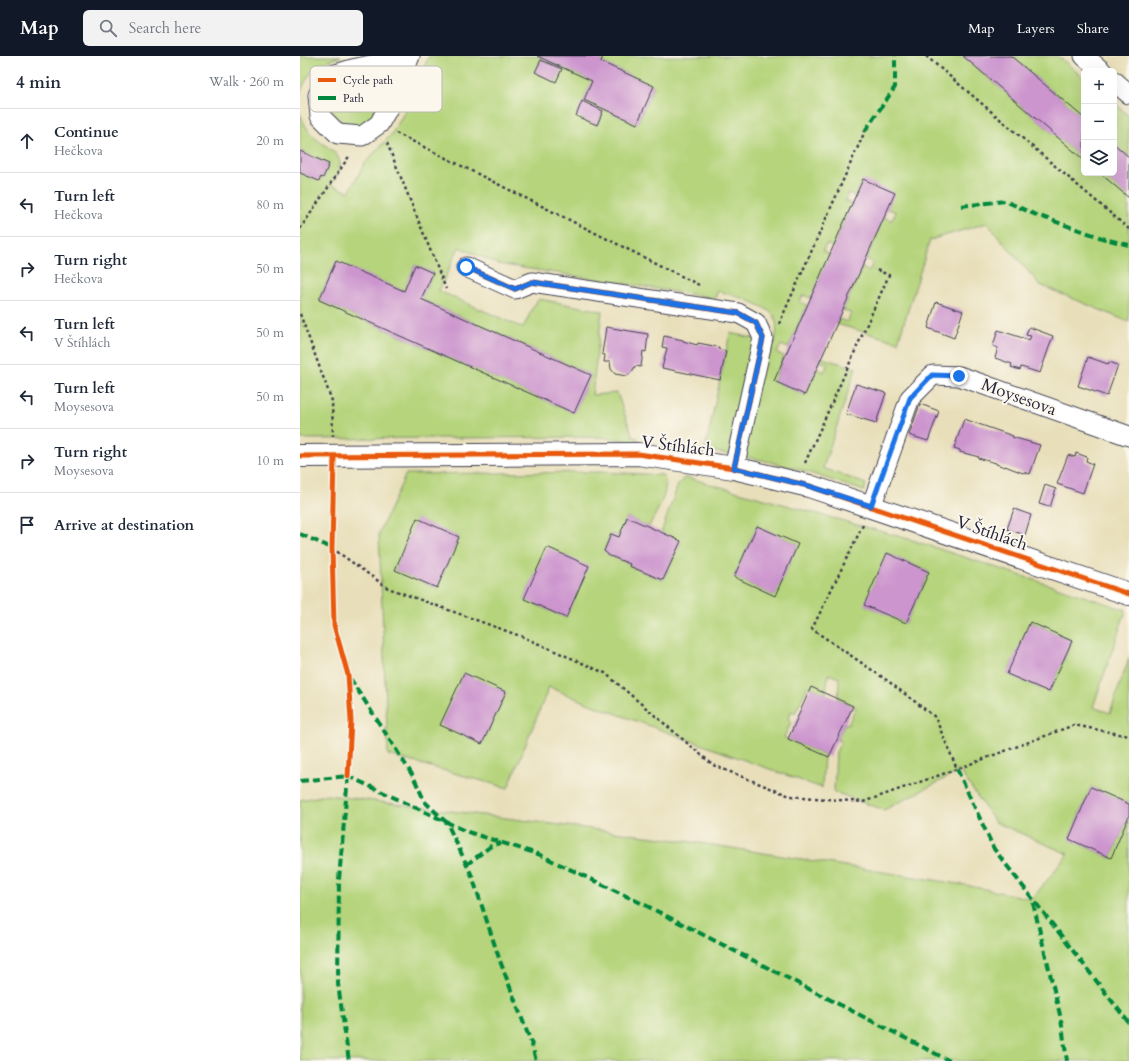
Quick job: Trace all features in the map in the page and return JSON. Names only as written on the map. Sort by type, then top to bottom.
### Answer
[{"type":"street","points":[[1084,56],[1098,68]]},
{"type":"street","points":[[366,66],[410,57]]},
{"type":"street","points":[[1117,84],[1129,94]]},
{"type":"street","points":[[320,112],[320,116],[338,134],[362,136],[379,124],[386,112]]},
{"type":"street","points":[[466,267],[515,289],[532,282],[738,313],[756,323],[763,338],[734,468]]},
{"type":"street","name":"Moysesova","points":[[871,506],[910,398],[932,375],[959,376],[1129,436]]},
{"type":"street","name":"V Štíhlách","points":[[300,456],[334,457],[638,454],[734,468],[809,486],[1129,594]]},
{"type":"path","points":[[926,56],[1129,228]]},
{"type":"path","points":[[379,124],[705,288]]},
{"type":"path","points":[[379,124],[446,289]]},
{"type":"path","points":[[779,324],[865,131]]},
{"type":"path","points":[[300,229],[362,136]]},
{"type":"path","points":[[803,468],[888,275],[874,269]]},
{"type":"path","points":[[300,314],[332,401],[334,457]]},
{"type":"path","points":[[871,506],[812,629],[888,681],[935,717],[957,769]]},
{"type":"path","points":[[332,541],[332,556]]},
{"type":"path","points":[[332,548],[388,588],[523,637],[605,673],[713,765],[790,796],[862,802],[1074,726],[1129,736]]},
{"type":"green space","points":[[300,56],[341,56],[318,66],[310,66],[310,75],[300,93]]},
{"type":"green space","points":[[429,56],[539,56],[592,81],[584,100],[637,124],[654,86],[601,62],[603,56],[963,56],[1081,157],[1081,176],[1103,176],[1129,198],[1129,322],[1040,285],[987,223],[930,240],[898,342],[837,324],[839,319],[847,322],[851,313],[843,310],[862,268],[869,271],[873,263],[866,259],[884,217],[892,220],[896,212],[848,193],[845,201],[852,204],[833,247],[826,244],[823,251],[830,255],[811,298],[803,295],[800,302],[807,305],[788,348],[781,345],[777,353],[784,356],[774,381],[805,395],[817,369],[824,372],[828,364],[820,361],[822,358],[856,368],[823,468],[866,484],[864,491],[801,470],[762,460],[705,450],[730,333],[775,343],[776,321],[772,313],[766,309],[750,301],[718,291],[715,298],[498,264],[459,247],[439,291],[523,328],[533,307],[539,299],[602,311],[592,395],[617,393],[633,437],[638,438],[637,442],[600,437],[300,439],[300,173],[322,178],[329,164],[300,151],[300,113],[305,125],[312,135],[333,151],[339,159],[339,170],[332,185],[349,192],[364,164],[391,135],[404,112],[442,112],[442,66],[425,66]],"holes":[[[541,60],[562,69],[556,81],[535,72]],[[603,111],[597,125],[577,116]],[[336,262],[404,291],[415,265],[433,273],[421,299],[591,375],[574,413],[319,300]]]},
{"type":"green space","points":[[1011,56],[1058,56],[1081,75],[1081,115]]},
{"type":"green space","points":[[1117,106],[1129,116],[1129,157],[1117,147]]},
{"type":"green space","points":[[329,112],[374,112],[370,121],[358,126],[346,126],[334,121]]},
{"type":"green space","points":[[600,472],[663,475],[665,481],[664,495],[649,527],[627,517],[619,537],[611,534],[604,551],[610,556],[630,564],[629,566],[663,580],[681,542],[661,533],[678,485],[685,477],[912,540],[1126,610],[1093,707],[1110,713],[1129,658],[1129,804],[1091,787],[1069,839],[1111,858],[1129,816],[1129,1061],[300,1061],[300,800],[327,795],[700,843],[965,885],[1032,899],[1068,854],[995,822],[960,771],[884,810],[834,792],[836,752],[841,741],[837,740],[845,723],[848,725],[856,707],[838,699],[839,678],[828,674],[826,694],[808,686],[795,713],[791,711],[788,719],[792,721],[784,737],[824,755],[822,788],[592,705],[549,687],[508,788],[388,755],[379,533],[406,474]],"holes":[[[417,519],[459,537],[437,588],[395,570]],[[757,526],[798,544],[775,596],[734,577]],[[547,548],[566,618],[524,599]],[[887,553],[929,572],[906,623],[865,605]],[[1031,622],[1072,641],[1049,692],[1007,674]],[[464,674],[506,692],[482,744],[441,725]]]},
{"type":"building","points":[[537,56],[603,56],[601,62],[654,86],[637,124],[584,100],[592,81]]},
{"type":"building","points":[[963,56],[1011,56],[1081,115],[1081,157]]},
{"type":"building","points":[[541,60],[562,69],[556,82],[535,72]]},
{"type":"building","points":[[582,101],[603,111],[597,125],[576,116]]},
{"type":"building","points":[[1117,147],[1129,157],[1129,198],[1103,176],[1117,176]]},
{"type":"building","points":[[300,151],[329,164],[323,178],[321,177],[319,181],[300,173]]},
{"type":"building","points":[[863,179],[895,193],[805,395],[774,381]]},
{"type":"building","points":[[336,261],[404,291],[415,265],[433,273],[421,299],[591,375],[574,413],[319,300]]},
{"type":"building","points":[[936,302],[963,311],[954,338],[928,328]]},
{"type":"building","points":[[606,327],[648,334],[646,352],[643,351],[641,367],[635,366],[632,372],[627,376],[615,374],[611,369],[610,362],[604,362],[605,355],[602,354]]},
{"type":"building","points":[[1029,327],[1053,336],[1040,373],[1021,367],[1020,370],[1011,367],[1012,364],[995,358],[998,348],[993,346],[998,330],[1029,340],[1031,336],[1026,335]]},
{"type":"building","points":[[664,336],[697,345],[698,343],[719,347],[718,349],[726,351],[720,380],[662,368],[667,348],[662,347]]},
{"type":"building","points":[[1088,357],[1108,364],[1109,362],[1118,365],[1107,396],[1078,386]]},
{"type":"building","points":[[856,384],[886,393],[876,423],[846,414]]},
{"type":"building","points":[[920,404],[939,411],[928,441],[909,435]]},
{"type":"building","points":[[964,419],[1013,436],[1012,437],[1040,445],[1030,474],[960,452],[960,450],[954,448]]},
{"type":"building","points":[[1076,453],[1087,457],[1086,461],[1093,464],[1083,493],[1057,484],[1068,455],[1075,457]]},
{"type":"building","points":[[1045,485],[1056,489],[1050,507],[1039,504]]},
{"type":"building","points":[[1014,509],[1031,515],[1025,535],[1007,529]]},
{"type":"building","points":[[627,517],[681,541],[663,580],[629,566],[630,564],[610,556],[604,551],[611,534],[619,537]]},
{"type":"building","points":[[417,518],[459,537],[437,588],[395,570]]},
{"type":"building","points":[[757,526],[798,544],[775,596],[734,577]]},
{"type":"building","points":[[547,547],[589,566],[566,618],[524,599]]},
{"type":"building","points":[[887,553],[929,572],[906,623],[864,605]]},
{"type":"building","points":[[1030,622],[1072,641],[1049,692],[1007,674]]},
{"type":"building","points":[[464,673],[506,692],[482,744],[440,725]]},
{"type":"building","points":[[811,687],[853,706],[829,757],[788,739]]},
{"type":"building","points":[[1091,787],[1129,804],[1129,816],[1111,858],[1069,839]]},
{"type":"marked path","points":[[865,131],[895,87],[895,56]]},
{"type":"marked path","points":[[961,206],[1005,201],[1034,214],[1105,239],[1129,245]]},
{"type":"marked path","points":[[300,534],[332,548]]},
{"type":"marked path","points":[[350,678],[413,776],[425,802],[447,823],[472,876],[500,961],[532,1045],[536,1061]]},
{"type":"marked path","points":[[957,769],[994,849],[1129,1023]]},
{"type":"marked path","points":[[348,776],[339,879],[338,984],[349,1061]]},
{"type":"marked path","points":[[300,781],[348,776],[468,832],[538,854],[643,904],[950,1061]]},
{"type":"marked path","points":[[466,865],[491,846],[501,843]]},
{"type":"marked path","points":[[1033,903],[1061,1019],[1067,1061]]},
{"type":"cycle path","points":[[466,267],[515,289],[532,282],[738,313],[756,323],[763,338],[734,468]]},
{"type":"cycle path","points":[[300,456],[638,454],[734,468],[809,486],[1129,594]]},
{"type":"cycle path","points":[[334,457],[332,548],[334,625],[348,675],[351,721],[348,776]]},
{"type":"route","points":[[466,267],[515,289],[532,282],[738,313],[756,323],[763,338],[734,468],[809,486],[871,506],[910,398],[932,375],[959,376]]}]
